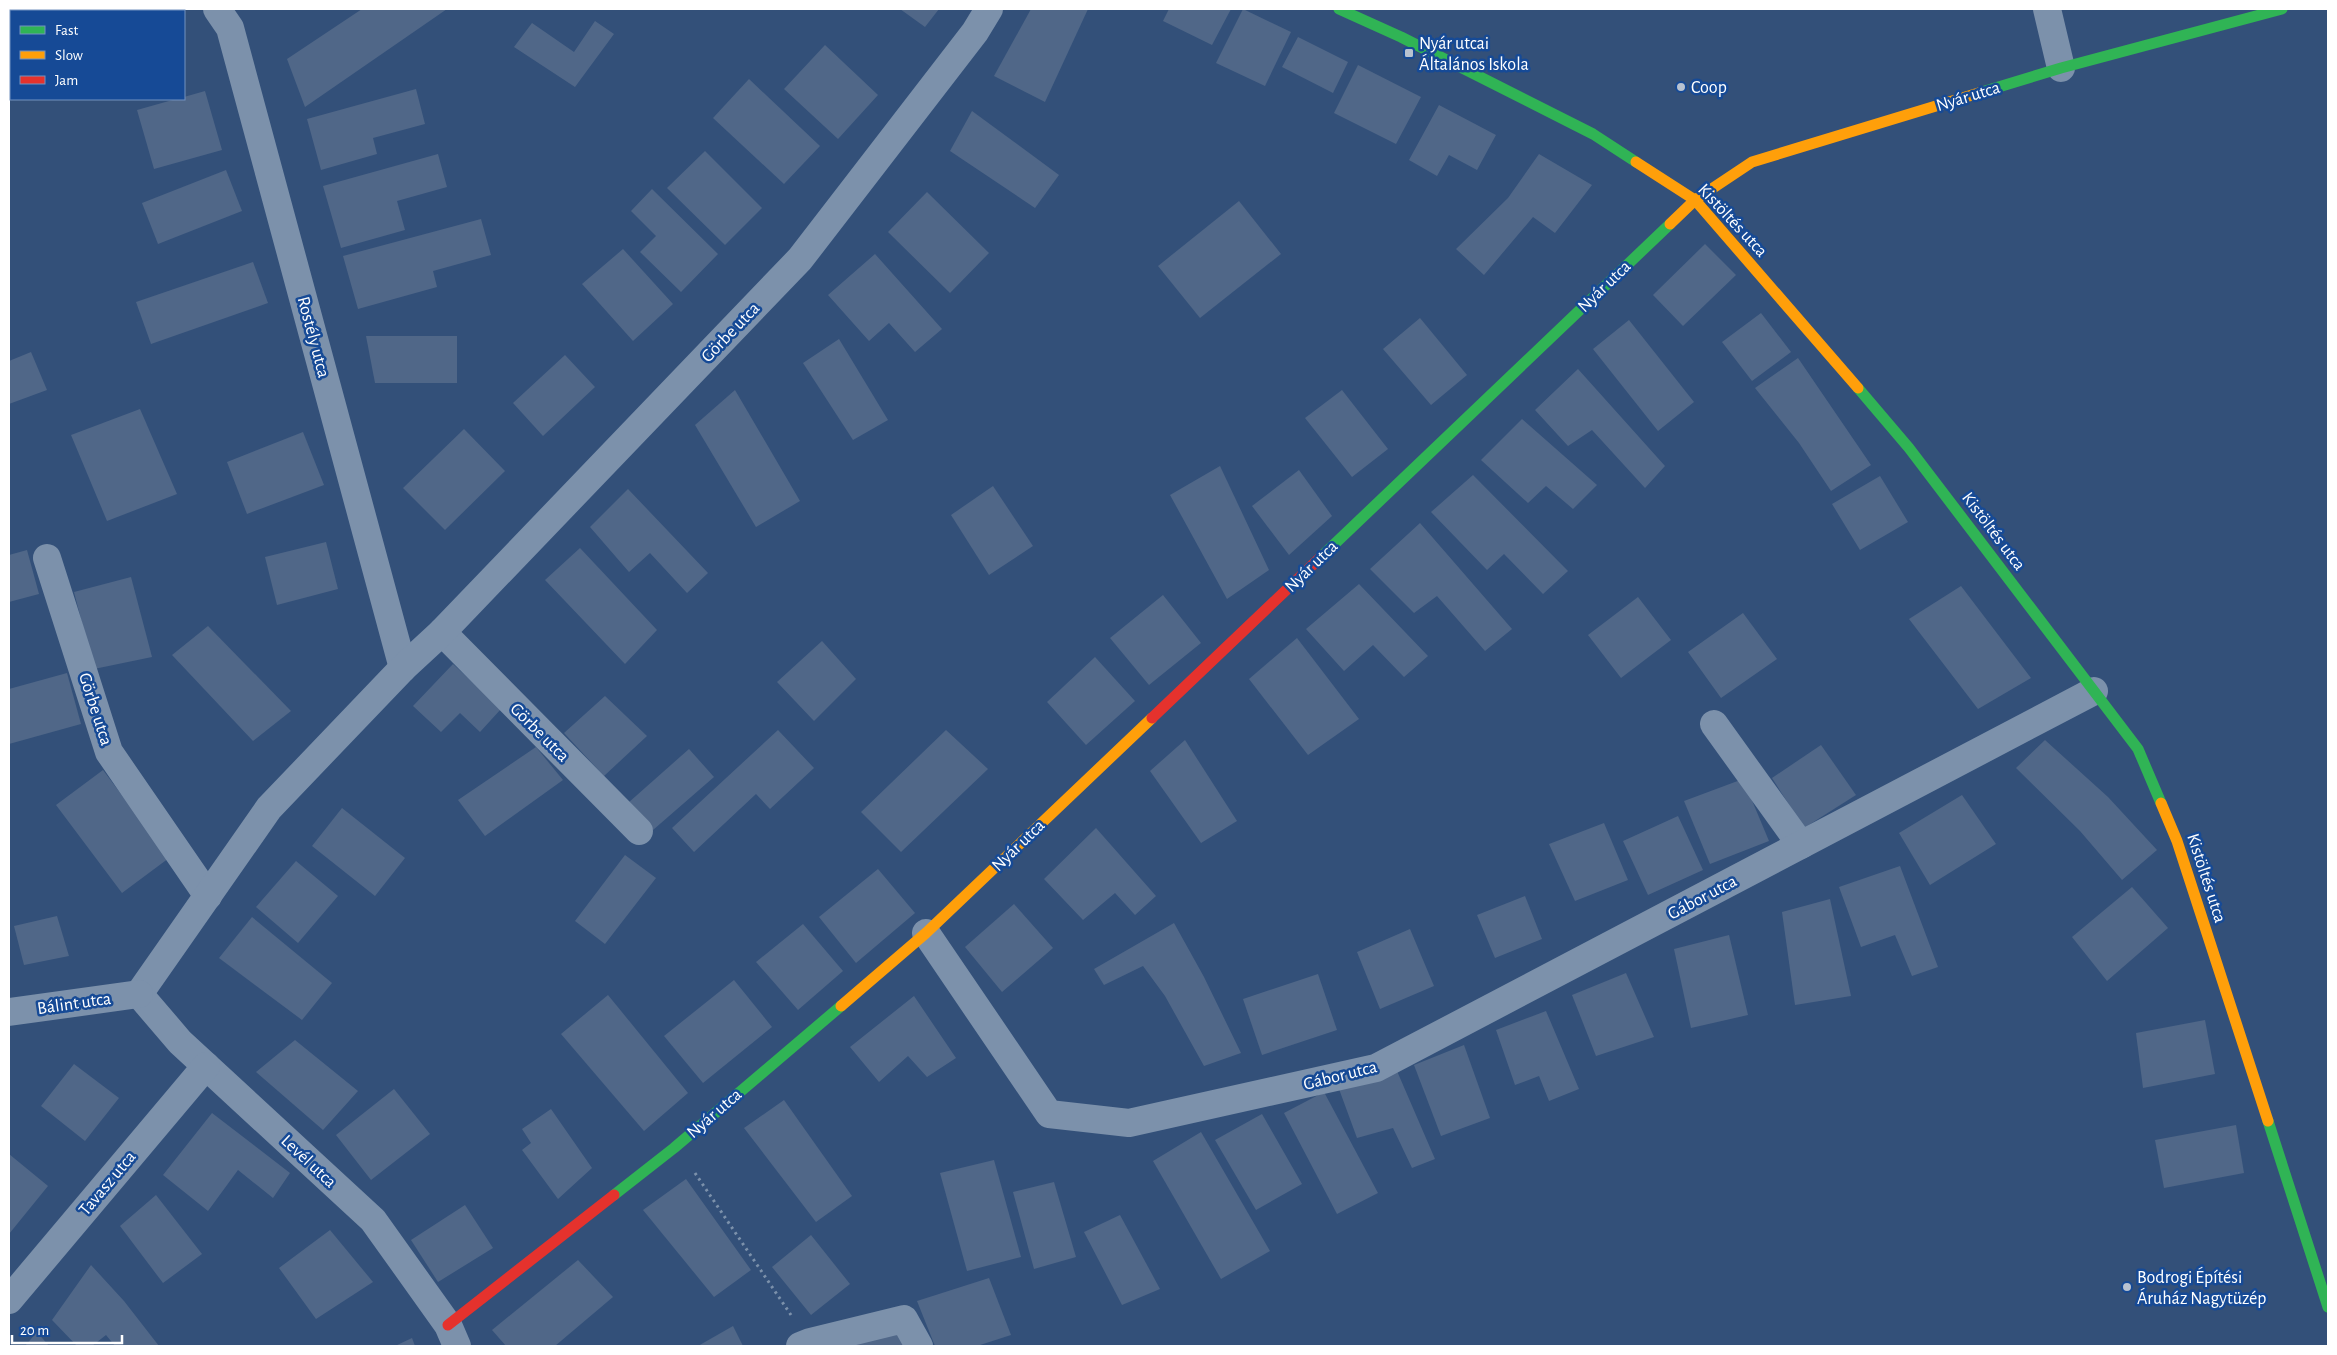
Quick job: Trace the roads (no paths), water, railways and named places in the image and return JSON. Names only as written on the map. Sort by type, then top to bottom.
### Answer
[{"type":"street","name":"Rostély utca","points":[[217,9],[230,28],[403,668]]},
{"type":"street","name":"Görbe utca","points":[[139,994],[269,808],[403,668],[442,632],[800,259],[975,32],[989,9]]},
{"type":"street","name":"Kistöltés utca","points":[[1339,9],[1401,37],[1594,134],[1695,200],[1909,448],[2138,749],[2178,841],[2328,1307]]},
{"type":"street","points":[[2047,9],[2060,68]]},
{"type":"street","name":"Nyár utca","points":[[453,1336],[926,932],[1695,200],[1752,162],[2060,68],[2282,9]]},
{"type":"street","name":"Görbe utca","points":[[47,558],[109,752],[208,896]]},
{"type":"street","name":"Görbe utca","points":[[442,632],[639,831]]},
{"type":"street","name":"Gábor utca","points":[[926,932],[1049,1114],[1129,1123],[1376,1068],[2094,691]]},
{"type":"street","points":[[1714,724],[1801,845]]},
{"type":"street","name":"Bálint utca","points":[[9,1012],[139,994]]},
{"type":"street","name":"Levél utca","points":[[139,994],[180,1042],[373,1220],[453,1336]]},
{"type":"street","name":"Tavasz utca","points":[[9,1300],[206,1066]]},
{"type":"street","points":[[805,1344],[904,1319],[919,1346]]},
{"type":"place","name":"Nyár utcai Általános Iskola","points":[[1409,53]]},
{"type":"place","name":"Coop","points":[[1681,87]]},
{"type":"place","name":"Bodrogi Építési Áruház Nagytüzép","points":[[2127,1287]]}]
